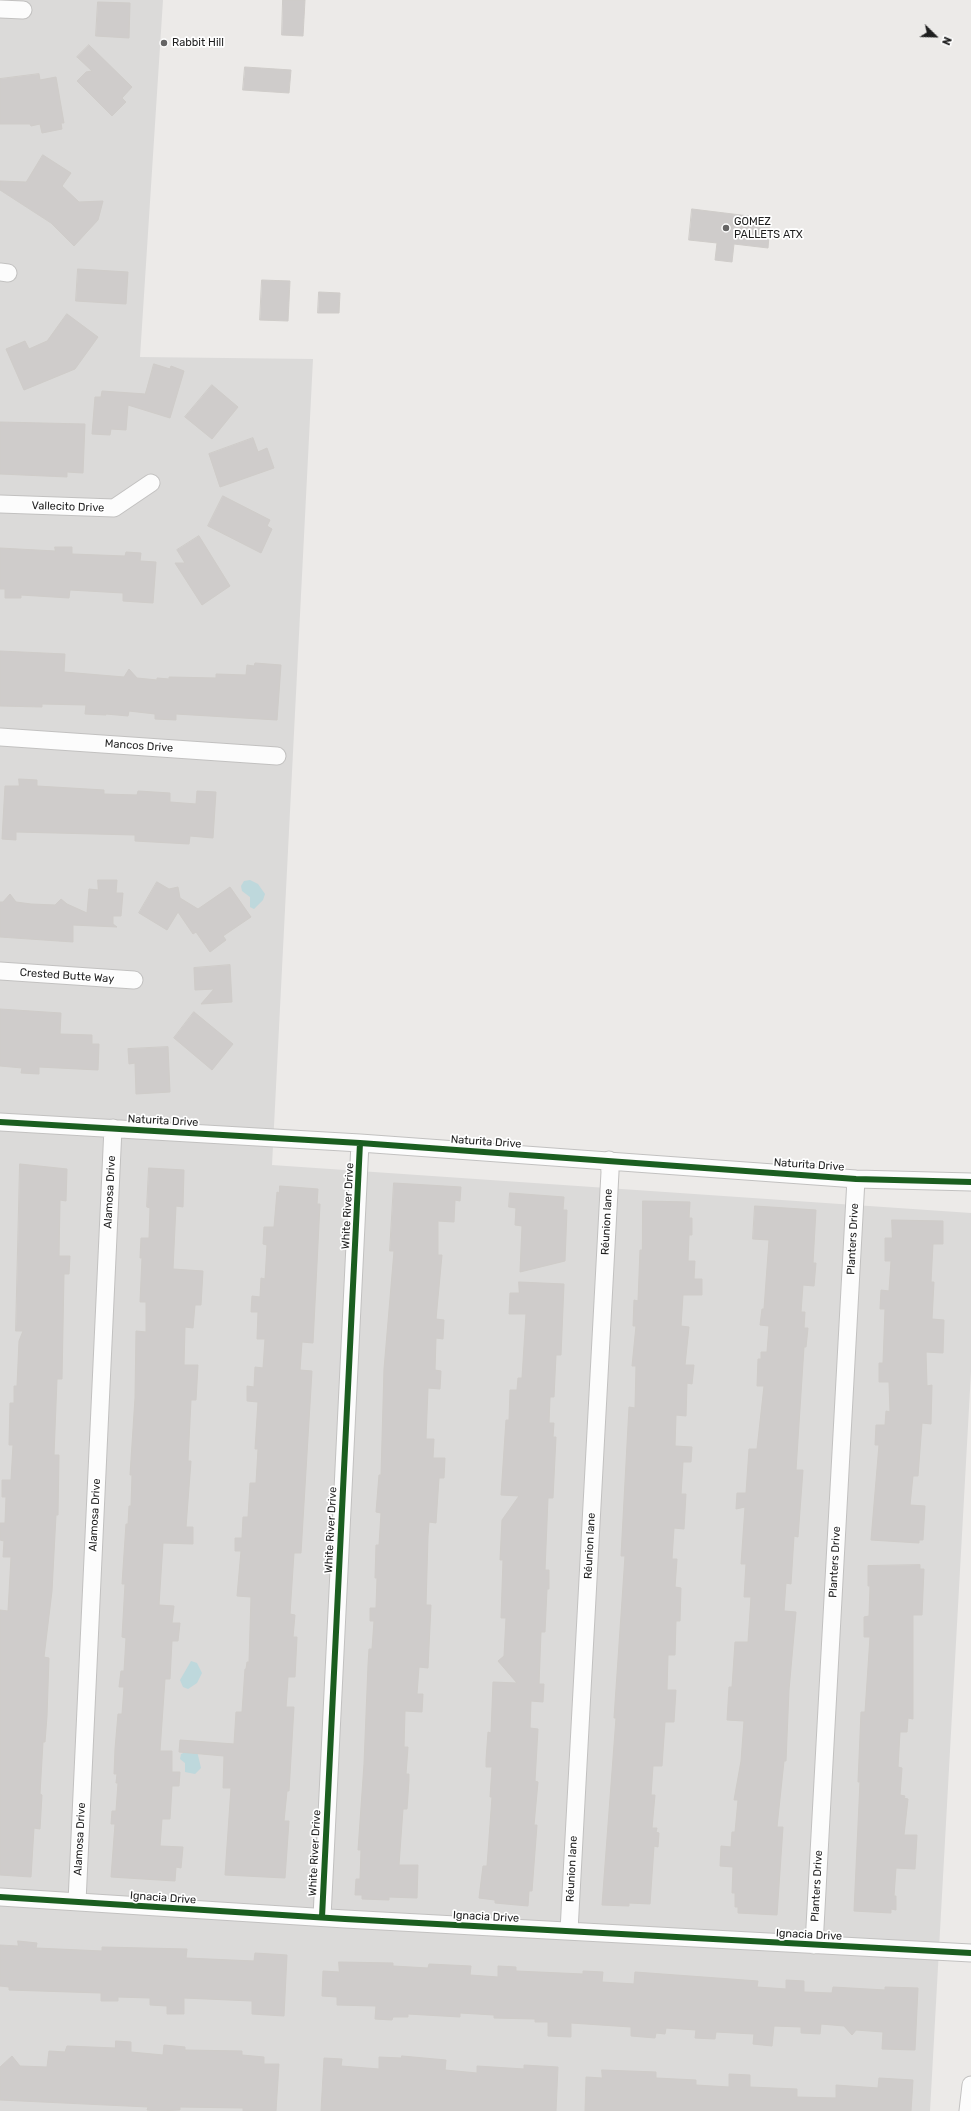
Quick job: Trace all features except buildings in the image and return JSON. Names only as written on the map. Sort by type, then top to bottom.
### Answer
[{"type":"street","points":[[0,9],[23,10]]},
{"type":"street","name":"Vallecito Drive","points":[[0,504],[114,508],[151,483]]},
{"type":"street","name":"Mancos Drive","points":[[0,737],[278,756]]},
{"type":"street","name":"Crested Butte Way","points":[[0,971],[134,980]]},
{"type":"street","name":"Naturita Drive","points":[[0,1122],[360,1143],[856,1179],[971,1182]]},
{"type":"street","name":"Alamosa Drive","points":[[77,1902],[113,1128]]},
{"type":"street","name":"White River Drive","points":[[322,1917],[360,1143]]},
{"type":"street","name":"Réunion lane","points":[[569,1931],[610,1172],[608,1160]]},
{"type":"street","name":"Planters Drive","points":[[814,1945],[856,1179]]},
{"type":"street","name":"Ignacia Drive","points":[[0,1897],[322,1917],[971,1953]]},
{"type":"street","points":[[968,2111],[971,2085]]},
{"type":"shaded area","points":[[0,0],[163,0],[140,357],[313,359],[272,1165],[971,1213],[971,1372],[930,2111],[0,2111]]},
{"type":"water","points":[[250,880],[258,884],[265,894],[263,900],[254,909],[250,907],[250,897],[242,891],[241,886],[244,881]]},
{"type":"water","points":[[191,1661],[197,1663],[202,1673],[197,1683],[188,1689],[183,1687],[180,1680]]},
{"type":"water","points":[[188,1751],[197,1751],[201,1768],[195,1774],[185,1772],[185,1763],[180,1759],[181,1754]]},
{"type":"cycle path","points":[[0,1122],[360,1143],[856,1179],[971,1182]]},
{"type":"cycle path","points":[[322,1917],[360,1143]]},
{"type":"cycle path","points":[[0,1897],[345,1919],[971,1953]]},
{"type":"place","name":"Rabbit Hill","points":[[164,43]]},
{"type":"place","name":"GOMEZ PALLETS ATX","points":[[726,228]]}]
